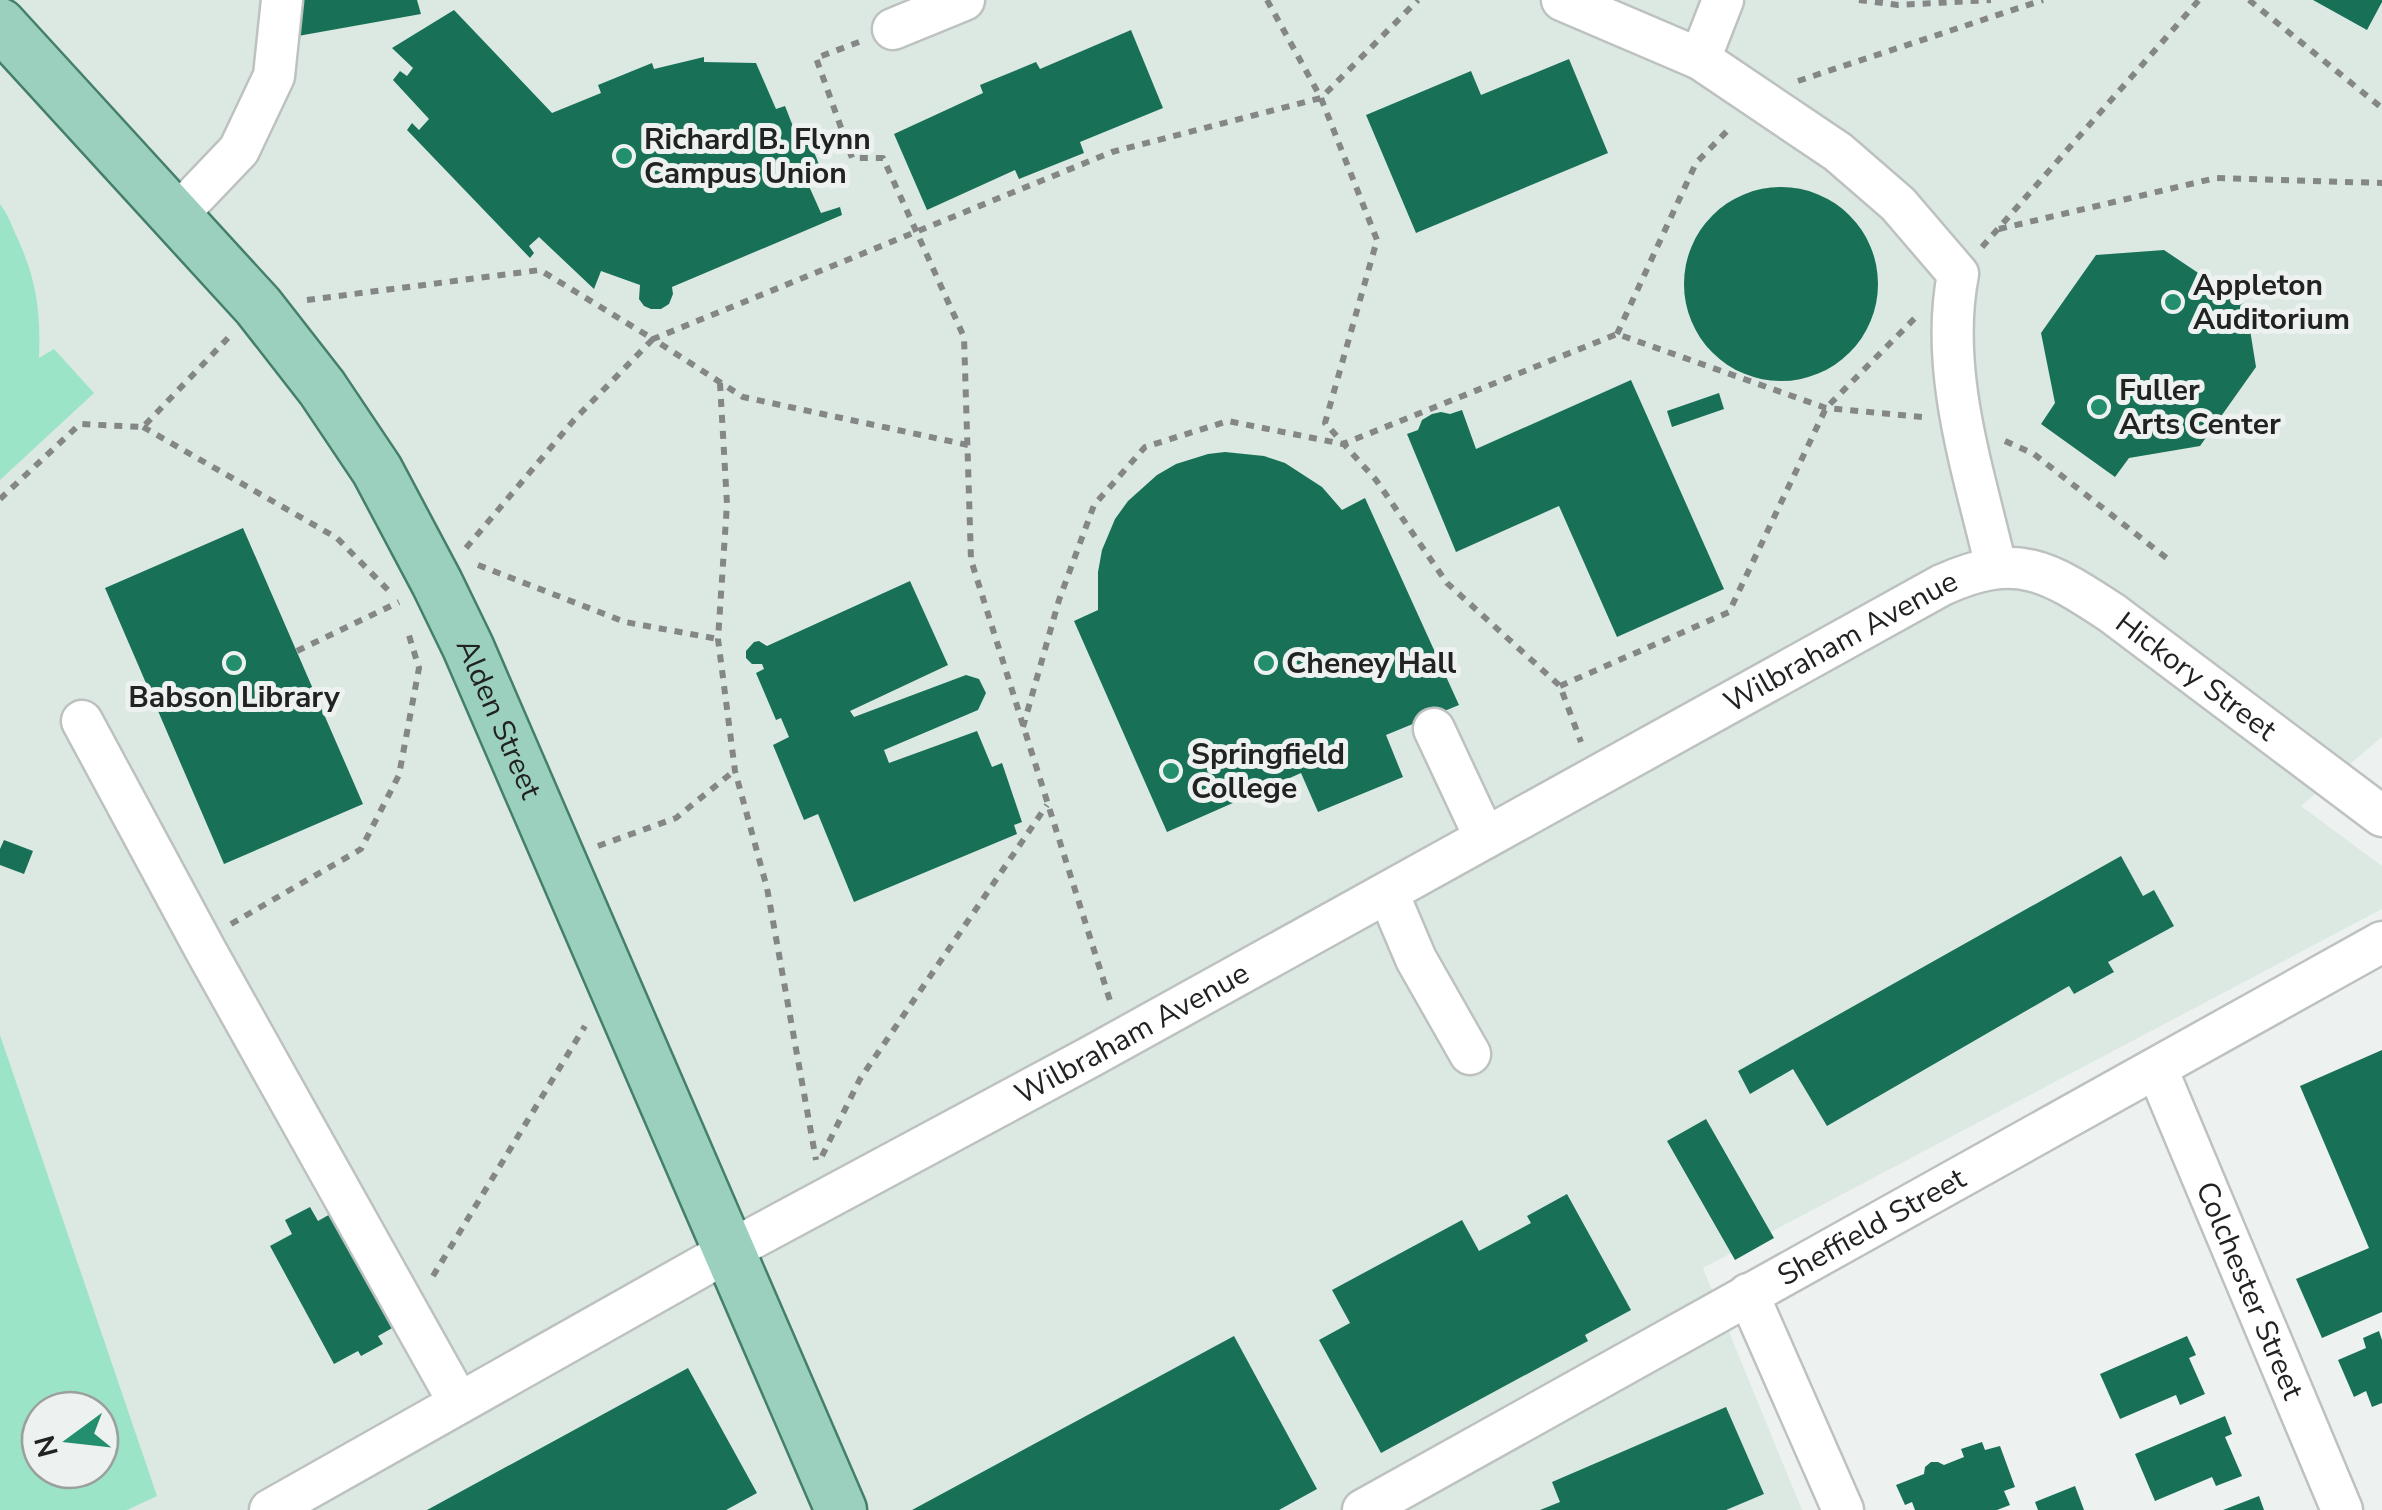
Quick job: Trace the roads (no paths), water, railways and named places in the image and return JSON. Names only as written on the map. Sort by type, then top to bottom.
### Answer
[{"type":"main road","name":"Alden Street","points":[[0,24],[258,306],[322,388],[376,470],[468,646],[841,1510]]},
{"type":"street","points":[[176,216],[238,150],[274,76],[282,0]]},
{"type":"street","points":[[893,29],[964,0]]},
{"type":"street","points":[[1562,0],[1700,59],[1838,152],[1898,204],[1958,274],[1952,335],[1955,378],[1996,567]]},
{"type":"street","points":[[1700,59],[1723,0]]},
{"type":"street","name":"Wilbraham Avenue","points":[[270,1510],[729,1251],[1122,1039],[1942,584],[1996,567]]},
{"type":"street","name":"Hickory Street","points":[[1996,567],[2028,569],[2078,590],[2382,816]]},
{"type":"street","points":[[82,720],[458,1403]]},
{"type":"street","points":[[1434,729],[1485,838]]},
{"type":"street","points":[[1388,892],[1416,959],[1470,1054]]},
{"type":"street","name":"Sheffield Street","points":[[1363,1510],[2382,942]]},
{"type":"street","name":"Colchester Street","points":[[2157,1069],[2342,1510]]},
{"type":"street","points":[[1748,1294],[1843,1510]]},
{"type":"place","name":"Richard B. Flynn Campus Union","points":[[624,156]]},
{"type":"place","name":"Appleton Auditorium","points":[[2173,302]]},
{"type":"place","name":"Fuller Arts Center","points":[[2099,407]]},
{"type":"place","name":"Babson Library","points":[[234,663]]},
{"type":"place","name":"Cheney Hall","points":[[1266,663]]},
{"type":"place","name":"Springfield College","points":[[1171,771]]}]
